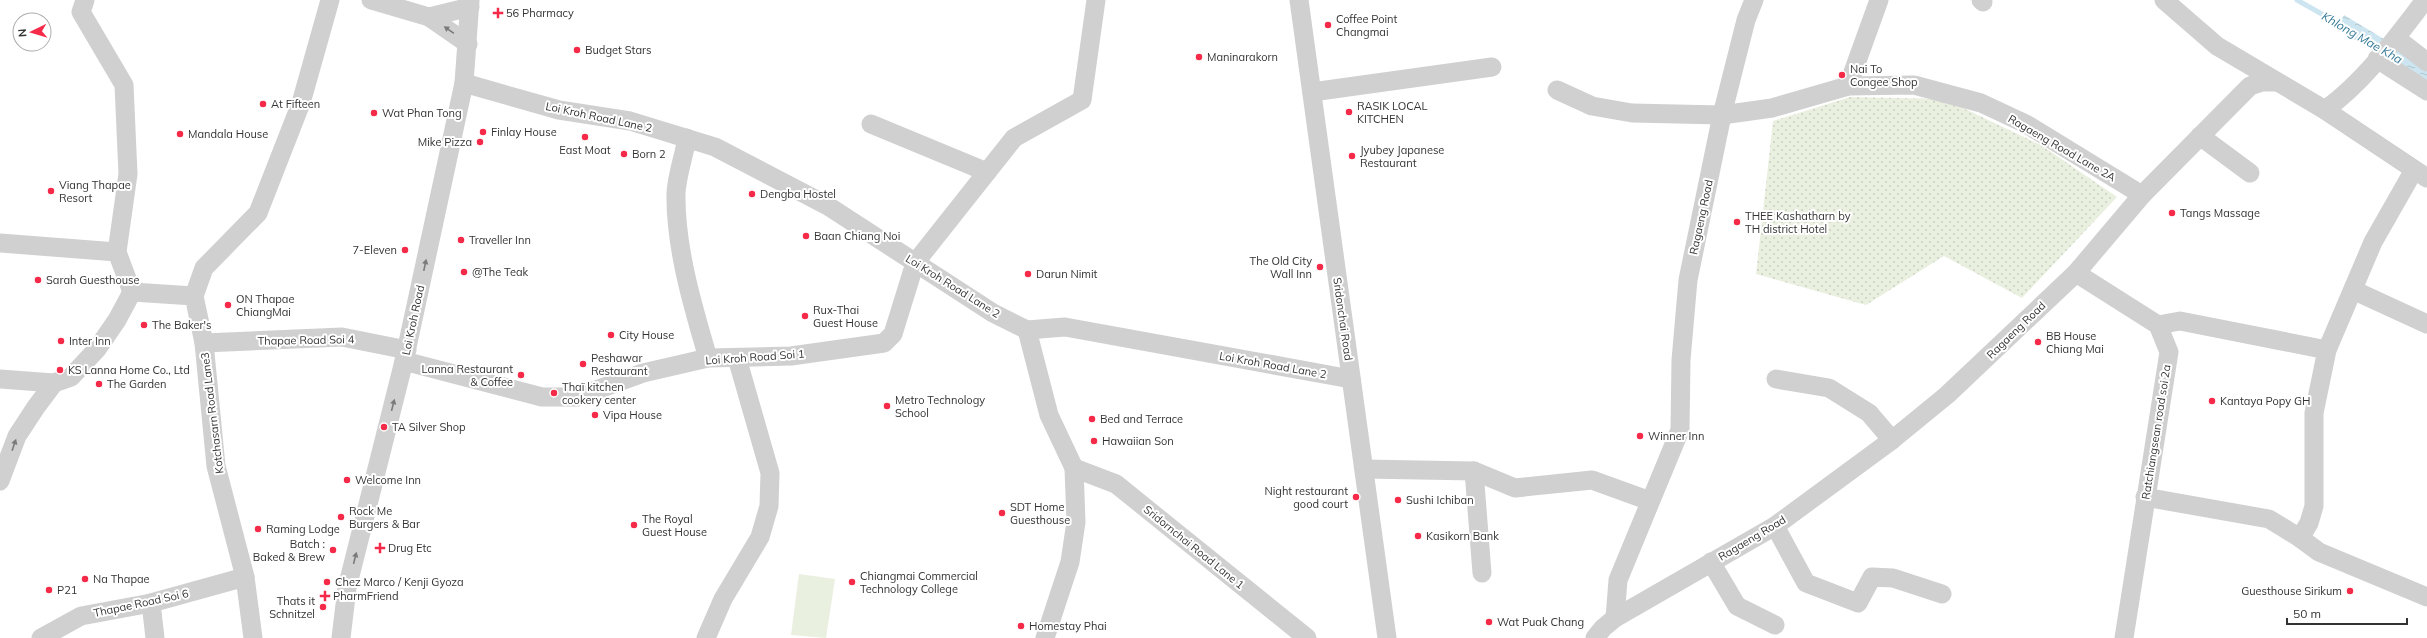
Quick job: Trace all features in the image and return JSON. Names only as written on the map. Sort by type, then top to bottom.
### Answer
[{"type":"street","points":[[0,379],[54,383],[71,377],[97,349],[117,320],[132,292],[118,252],[128,174],[124,85],[81,12],[85,0]]},
{"type":"street","points":[[132,292],[194,296],[204,268],[258,213],[301,103],[330,0]]},
{"type":"street","points":[[371,0],[429,17],[468,44]]},
{"type":"street","points":[[915,263],[1014,138],[1082,100],[1096,0]]},
{"type":"street","name":"Sridonchai Road","points":[[1299,0],[1387,638]]},
{"type":"street","name":"Ragaeng Road","points":[[1615,618],[1618,580],[1680,430],[1681,360],[1688,280],[1722,114],[1746,20],[1754,0]]},
{"type":"street","points":[[1848,86],[1879,0]]},
{"type":"street","points":[[2164,0],[2217,46],[2275,82],[2325,110],[2420,174],[2374,242],[2327,350],[2314,413],[2314,506],[2309,523],[2300,538]]},
{"type":"street","points":[[2325,110],[2349,93],[2381,62],[2399,41],[2425,0]]},
{"type":"street","points":[[429,17],[470,3]]},
{"type":"street","name":"Loi Kroh Road","points":[[341,638],[347,588],[405,356],[464,83],[470,3]]},
{"type":"street","points":[[2399,41],[2427,62]]},
{"type":"street","points":[[2381,62],[2427,91]]},
{"type":"street","points":[[1312,92],[1492,67]]},
{"type":"street","name":"Ragaeng Road","points":[[1595,638],[1603,628],[1615,618],[1775,526],[1892,440],[1969,374],[2076,273],[2142,195],[2250,86],[2262,82],[2275,82]]},
{"type":"street","name":"Loi Kroh Road Lane 2","points":[[464,83],[559,110],[630,121],[715,147],[828,206],[993,313],[1027,330],[1066,327],[1351,379]]},
{"type":"street","name":"Ragaeng Road Lane 2A","points":[[1557,90],[1592,106],[1632,113],[1722,114],[1772,108],[1848,86],[1914,85],[1981,103],[2026,124],[2142,195]]},
{"type":"street","points":[[871,124],[987,172]]},
{"type":"street","points":[[2200,136],[2250,173]]},
{"type":"street","points":[[687,138],[676,191],[677,218],[692,302],[708,358]]},
{"type":"street","points":[[0,244],[118,252]]},
{"type":"street","name":"Loi Kroh Road Soi 1","points":[[405,356],[542,397],[563,397],[577,396],[643,373],[708,358],[791,356],[884,343],[893,334],[915,263]]},
{"type":"street","points":[[2076,273],[2158,325],[2180,322],[2327,350]]},
{"type":"street","points":[[2353,290],[2427,324]]},
{"type":"street","name":"Kotchasarn Road Lane3","points":[[194,296],[204,343],[216,466],[245,577],[253,638]]},
{"type":"street","name":"Ratchiangsean road soi 2a","points":[[2124,638],[2169,352],[2158,325]]},
{"type":"street","points":[[1027,330],[1049,415],[1074,468],[1076,522],[1070,562],[1045,638]]},
{"type":"street","name":"Thapae Road Soi 4","points":[[204,343],[342,337],[405,356]]},
{"type":"street","points":[[706,638],[723,599],[760,537],[769,506],[770,473],[737,358]]},
{"type":"street","points":[[1776,379],[1829,388],[1869,413],[1892,440]]},
{"type":"street","points":[[0,481],[17,436],[54,383]]},
{"type":"street","name":"Sridornchai Road Lane 1","points":[[1074,468],[1116,484],[1307,638]]},
{"type":"street","points":[[1364,469],[1474,471],[1515,488],[1592,480],[1650,501]]},
{"type":"street","points":[[1474,471],[1482,573]]},
{"type":"street","points":[[2145,497],[2269,519],[2300,538],[2319,552],[2427,597]]},
{"type":"street","points":[[1775,526],[1806,583],[1858,603],[1872,577],[1892,578],[1942,594]]},
{"type":"street","points":[[1711,562],[1737,606],[1776,625]]},
{"type":"street","name":"Thapae Road Soi 6","points":[[42,638],[81,616],[151,603],[245,577]]},
{"type":"street","points":[[151,603],[155,638]]},
{"type":"green space","points":[[1850,97],[1944,99],[2041,145],[2117,197],[2022,298],[1944,256],[1866,305],[1756,274],[1773,121]]},
{"type":"green space","points":[[799,574],[835,579],[826,638],[791,635]]},
{"type":"water","points":[[2344,15],[2427,65],[2427,86],[2414,76],[2337,29]]},
{"type":"waterway","name":"Khlong Mae Kha","points":[[2297,0],[2345,27]]},
{"type":"place","name":"56 Pharmacy","points":[[498,13]]},
{"type":"place","name":"Coffee Point Changmai","points":[[1328,25]]},
{"type":"place","name":"Budget Stars","points":[[577,50]]},
{"type":"place","name":"Maninarakorn","points":[[1199,57]]},
{"type":"place","name":"Nai To Congee Shop","points":[[1842,75]]},
{"type":"place","name":"At Fifteen","points":[[263,104]]},
{"type":"place","name":"RASIK LOCAL KITCHEN","points":[[1349,112]]},
{"type":"place","name":"Wat Phan Tong","points":[[374,113]]},
{"type":"place","name":"Finlay House","points":[[483,132]]},
{"type":"place","name":"Mandala House","points":[[180,134]]},
{"type":"place","name":"East Moat","points":[[585,137]]},
{"type":"place","name":"Mike Pizza","points":[[480,142]]},
{"type":"place","name":"Born 2","points":[[624,154]]},
{"type":"place","name":"Jyubey Japanese Restaurant","points":[[1352,156]]},
{"type":"place","name":"Viang Thapae Resort","points":[[51,191]]},
{"type":"place","name":"Dengba Hostel","points":[[752,194]]},
{"type":"place","name":"Tangs Massage","points":[[2172,213]]},
{"type":"place","name":"THEE Kashatharn by TH district Hotel","points":[[1737,222]]},
{"type":"place","name":"Baan Chiang Noi","points":[[806,236]]},
{"type":"place","name":"Traveller Inn","points":[[461,240]]},
{"type":"place","name":"7-Eleven","points":[[405,250]]},
{"type":"place","name":"The Old City Wall Inn","points":[[1320,267]]},
{"type":"place","name":"@The Teak","points":[[464,272]]},
{"type":"place","name":"Darun Nimit","points":[[1028,274]]},
{"type":"place","name":"Sarah Guesthouse","points":[[38,280]]},
{"type":"place","name":"ON Thapae ChiangMai","points":[[228,305]]},
{"type":"place","name":"Rux-Thai Guest House","points":[[805,316]]},
{"type":"place","name":"The Baker's","points":[[144,325]]},
{"type":"place","name":"City House","points":[[611,335]]},
{"type":"place","name":"Inter Inn","points":[[61,341]]},
{"type":"place","name":"BB House Chiang Mai","points":[[2038,342]]},
{"type":"place","name":"Peshawar Restaurant","points":[[583,364]]},
{"type":"place","name":"KS Lanna Home Co., Ltd","points":[[60,370]]},
{"type":"place","name":"Lanna Restaurant & Coffee","points":[[521,375]]},
{"type":"place","name":"The Garden","points":[[99,384]]},
{"type":"place","name":"Thaï kitchen cookery center","points":[[554,393]]},
{"type":"place","name":"Kantaya Popy GH","points":[[2212,401]]},
{"type":"place","name":"Metro Technology School","points":[[887,406]]},
{"type":"place","name":"Vipa House","points":[[595,415]]},
{"type":"place","name":"Bed and Terrace","points":[[1092,419]]},
{"type":"place","name":"TA Silver Shop","points":[[384,427]]},
{"type":"place","name":"Winner Inn","points":[[1640,436]]},
{"type":"place","name":"Hawaiian Son","points":[[1094,441]]},
{"type":"place","name":"Welcome Inn","points":[[347,480]]},
{"type":"place","name":"Night restaurant good court","points":[[1356,497]]},
{"type":"place","name":"Sushi Ichiban","points":[[1398,500]]},
{"type":"place","name":"SDT Home Guesthouse","points":[[1002,513]]},
{"type":"place","name":"Rock Me Burgers & Bar","points":[[341,517]]},
{"type":"place","name":"The Royal Guest House","points":[[634,525]]},
{"type":"place","name":"Raming Lodge","points":[[258,529]]},
{"type":"place","name":"Kasikorn Bank","points":[[1418,536]]},
{"type":"place","name":"Drug Etc","points":[[380,548]]},
{"type":"place","name":"Batch : Baked & Brew","points":[[333,550]]},
{"type":"place","name":"Na Thapae","points":[[85,579]]},
{"type":"place","name":"Chez Marco / Kenji Gyoza","points":[[327,582]]},
{"type":"place","name":"Chiangmai Commercial Technology College","points":[[852,582]]},
{"type":"place","name":"P21","points":[[49,590]]},
{"type":"place","name":"Guesthouse Sirikum","points":[[2350,591]]},
{"type":"place","name":"PharmFriend","points":[[325,596]]},
{"type":"place","name":"Thats it Schnitzel","points":[[323,607]]},
{"type":"place","name":"Wat Puak Chang","points":[[1489,622]]},
{"type":"place","name":"Homestay Phai","points":[[1021,626]]}]
